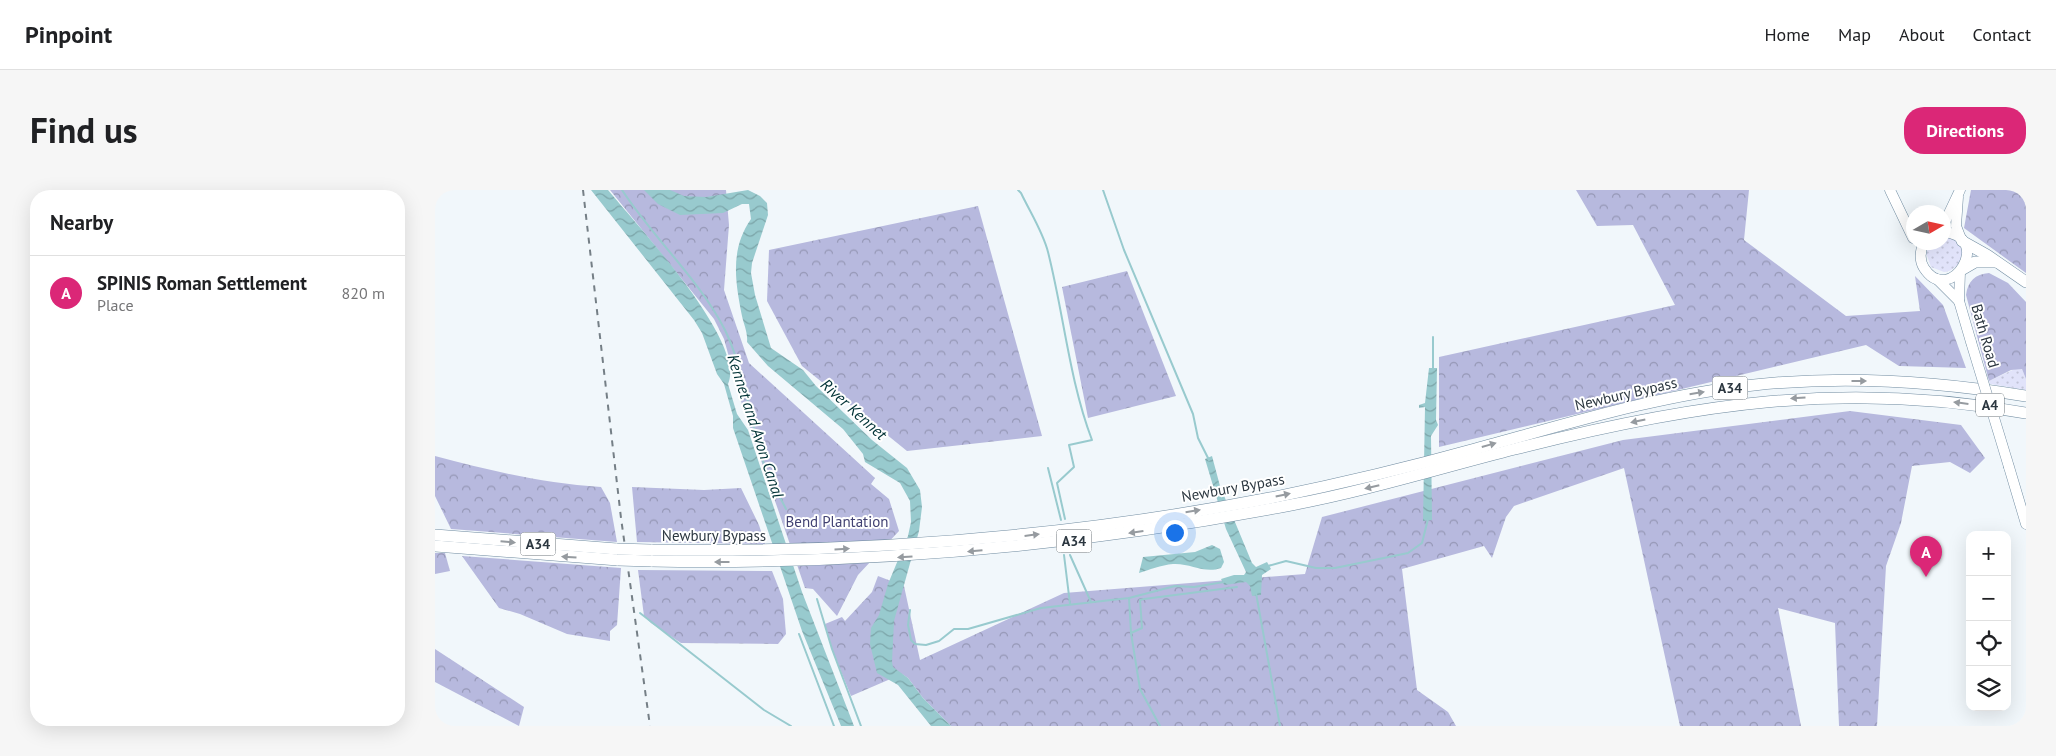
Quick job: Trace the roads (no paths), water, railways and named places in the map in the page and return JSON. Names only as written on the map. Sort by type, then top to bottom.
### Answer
[{"type":"highway","points":[[1961,240],[2026,282]]},
{"type":"highway","points":[[1962,270],[1975,262],[1996,262]]},
{"type":"highway","name":"Newbury Bypass","points":[[1442,464],[1636,405],[1751,385],[1841,380],[1909,381],[2026,396]]},
{"type":"highway","name":"Newbury Bypass","points":[[435,546],[651,556],[882,558],[930,549],[1236,510],[1605,428],[1673,414],[1758,401],[1830,397],[1906,398],[1956,402],[2026,413]]},
{"type":"highway","name":"Newbury Bypass","points":[[435,535],[617,554]]},
{"type":"highway","name":"Newbury Bypass","points":[[798,556],[888,546],[930,549]]},
{"type":"main road","points":[[1890,190],[1906,221]]},
{"type":"main road","points":[[1951,210],[1959,194]]},
{"type":"main road","name":"Bath Road","points":[[1959,194],[1956,226],[1967,255],[1958,282],[1959,301],[2026,524]]},
{"type":"main road","points":[[1901,209],[1906,214]]},
{"type":"main road","points":[[1951,234],[1961,240]]},
{"type":"main road","points":[[1918,250],[1921,260]]},
{"type":"main road","points":[[1921,260],[1923,250]]},
{"type":"main road","name":"Bath Road","points":[[1921,260],[1926,271],[1947,286],[1959,301]]},
{"type":"main road","points":[[1936,278],[1950,278],[1962,270]]},
{"type":"water","points":[[591,190],[608,190],[685,284],[721,341],[729,365],[728,384],[737,414],[748,430],[802,592],[854,726],[841,726],[802,631],[733,428],[733,416],[724,384],[717,374],[702,333],[694,320]]},
{"type":"water","points":[[644,190],[670,190],[684,196],[706,197],[748,190],[760,196],[767,203],[768,215],[752,263],[751,273],[755,295],[771,348],[803,370],[816,386],[872,440],[907,468],[920,490],[922,507],[919,531],[894,621],[892,662],[893,667],[908,678],[923,698],[951,726],[931,726],[898,685],[877,673],[870,644],[871,628],[879,615],[888,584],[908,536],[911,522],[910,501],[900,483],[865,462],[863,454],[843,429],[768,366],[747,342],[737,290],[736,266],[740,242],[744,230],[751,219],[749,204],[742,204],[723,213],[680,215],[658,204]]},
{"type":"water","points":[[1429,368],[1437,368],[1436,420],[1438,425],[1431,436],[1432,520],[1423,521],[1425,407],[1419,408],[1419,405],[1425,403]]},
{"type":"water","points":[[1212,456],[1220,486],[1252,563],[1256,567],[1267,562],[1271,569],[1262,575],[1261,595],[1252,596],[1250,586],[1246,582],[1224,585],[1221,579],[1234,575],[1244,575],[1246,572],[1226,529],[1205,459]]},
{"type":"water","points":[[1212,545],[1220,549],[1224,562],[1221,568],[1209,570],[1173,564],[1139,573],[1143,557],[1195,552]]},
{"type":"waterway","name":"Kennet and Avon Canal","points":[[622,190],[689,276],[725,330],[742,378],[763,461],[786,509]]},
{"type":"waterway","points":[[1018,190],[1046,245],[1054,276],[1072,370],[1092,440],[1069,445],[1074,467],[1057,483],[1065,519]]},
{"type":"waterway","points":[[1103,190],[1124,250],[1193,414],[1198,438],[1209,460]]},
{"type":"waterway","points":[[1433,337],[1433,370]]},
{"type":"waterway","points":[[1048,468],[1061,520]]},
{"type":"waterway","points":[[1268,566],[1286,561],[1316,568],[1335,568],[1408,553],[1422,543],[1428,519]]},
{"type":"waterway","points":[[1064,555],[1070,604]]},
{"type":"waterway","points":[[1070,555],[1091,602]]},
{"type":"waterway","points":[[910,610],[908,625],[911,640],[915,644],[926,645],[939,641],[954,629],[968,629],[1041,608],[1129,598],[1175,586],[1194,587],[1224,582]]},
{"type":"waterway","points":[[1131,633],[1142,628],[1140,600],[1237,587]]},
{"type":"waterway","points":[[1256,593],[1280,726]]},
{"type":"waterway","points":[[1129,598],[1131,633],[1140,689],[1160,726]]},
{"type":"waterway","points":[[817,599],[832,649],[861,726]]},
{"type":"waterway","points":[[640,613],[764,710],[791,726]]},
{"type":"waterway","points":[[799,634],[834,726]]},
{"type":"railway","points":[[583,190],[621,518],[650,726]]},
{"type":"place","name":"SPINIS Roman Settlement","points":[[1926,577]]},
{"type":"water label","name":"River Kennet","points":[[854,409]]},
{"type":"park label","name":"Bend Plantation","points":[[837,522]]}]
